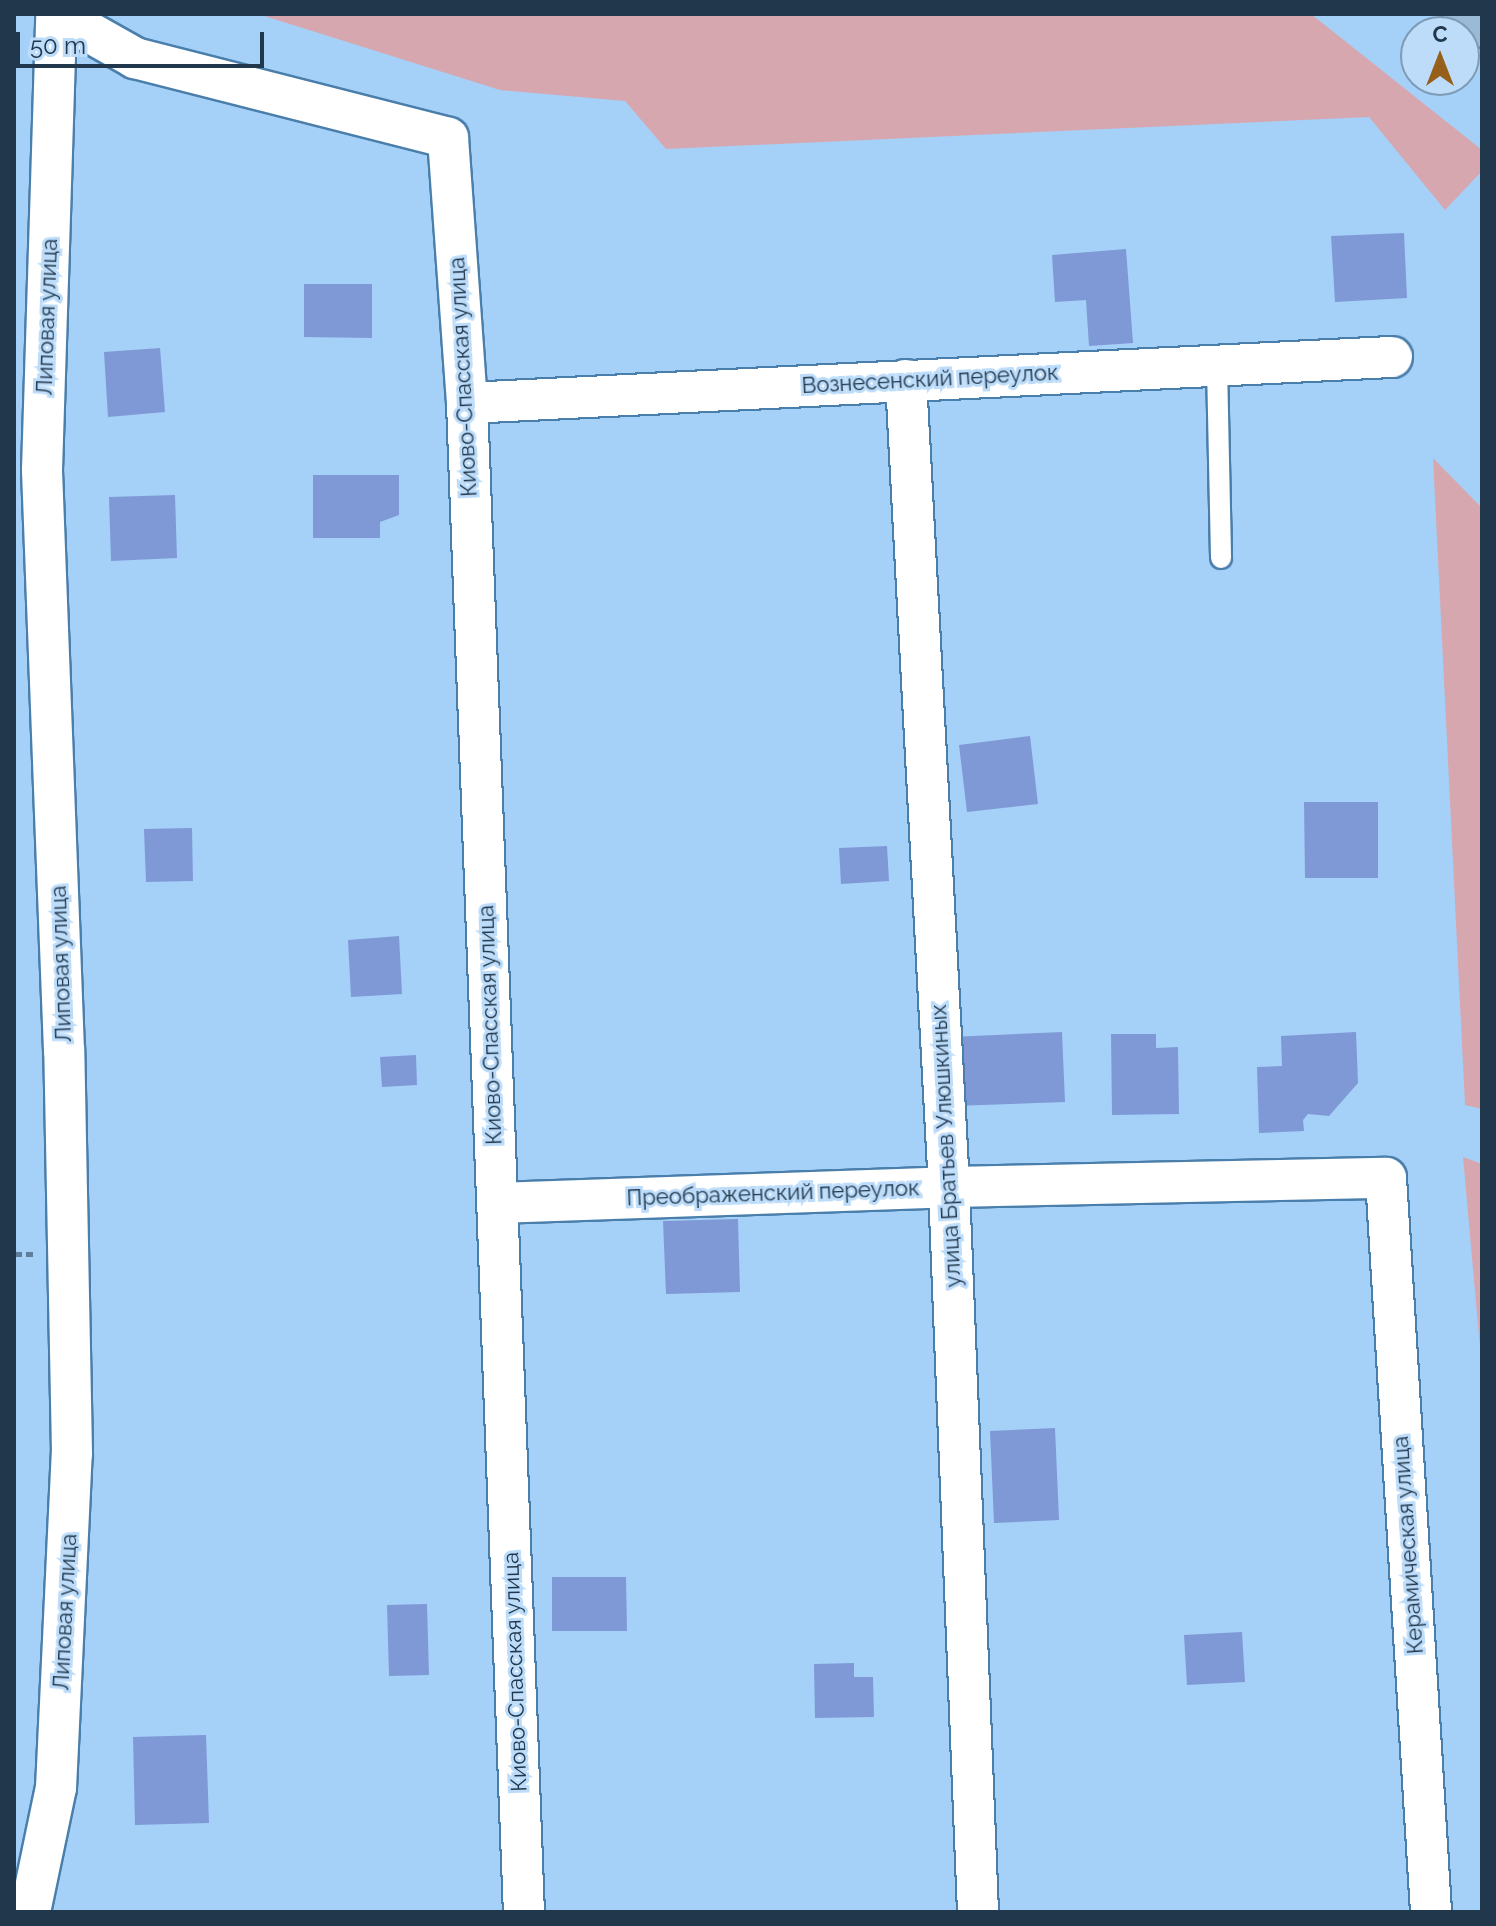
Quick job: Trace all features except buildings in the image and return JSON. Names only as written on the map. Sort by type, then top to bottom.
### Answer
[{"type":"main road","points":[[1465,14],[1482,25]]},
{"type":"street","name":"Киово-Спасская улица","points":[[56,14],[135,58],[448,138],[467,403],[524,1912]]},
{"type":"street","name":"Липовая улица","points":[[30,1912],[56,1788],[72,1453],[64,1035],[42,470],[56,14]]},
{"type":"street","name":"Вознесенский переулок","points":[[467,403],[1392,357]]},
{"type":"street","name":"улица Братьев Улюшкиных","points":[[906,380],[949,1187],[978,1912]]},
{"type":"street","name":"Преображенский переулок","points":[[497,1203],[949,1187],[1386,1178]]},
{"type":"street","name":"Керамическая улица","points":[[1386,1178],[1431,1912]]},
{"type":"lane","points":[[1217,365],[1221,558]]},
{"type":"shaded area","points":[[258,14],[1311,14],[1400,85],[1400,96],[1414,96],[1482,150],[1482,171],[1445,210],[1369,117],[666,149],[625,101],[500,90]]},
{"type":"shaded area","points":[[1433,458],[1482,508],[1482,1109],[1465,1105]]},
{"type":"shaded area","points":[[1463,1157],[1482,1164],[1482,1370]]}]
